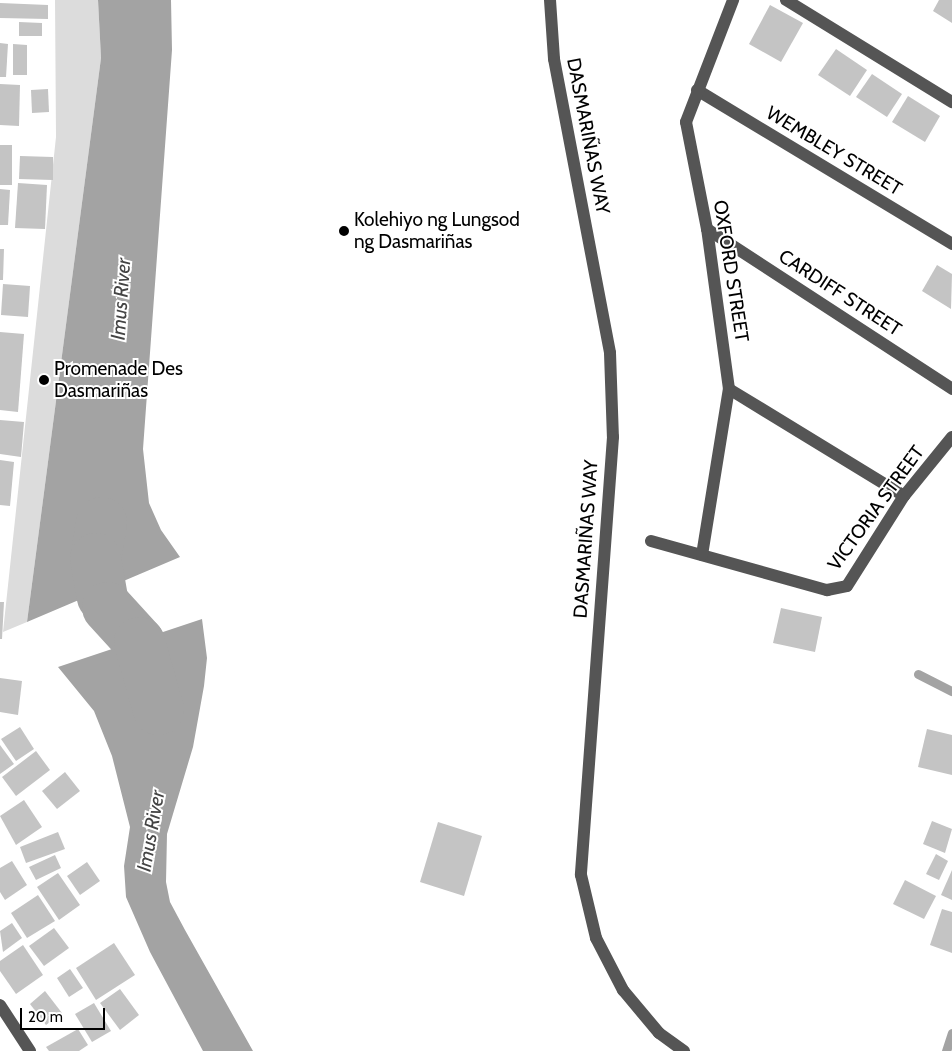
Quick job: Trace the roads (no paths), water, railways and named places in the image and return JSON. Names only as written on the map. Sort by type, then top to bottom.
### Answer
[{"type":"street","name":"DASMARIÑAS WAY","points":[[550,0],[554,59],[610,353],[613,437],[581,875],[596,938],[623,990],[659,1033],[684,1051]]},
{"type":"street","name":"OXFORD STREET","points":[[702,555],[729,389],[707,229],[686,122],[733,0]]},
{"type":"street","points":[[786,0],[952,102]]},
{"type":"street","name":"WEMBLEY STREET","points":[[697,90],[952,244]]},
{"type":"street","name":"CARDIFF STREET","points":[[707,229],[952,389]]},
{"type":"street","points":[[729,389],[904,496]]},
{"type":"street","name":"VICTORIA STREET","points":[[651,541],[827,590],[847,586],[904,496],[952,437]]},
{"type":"street","points":[[0,1005],[30,1051]]},
{"type":"water","points":[[98,0],[171,0],[172,50],[143,449],[149,503],[161,530],[180,557],[27,622],[101,58]]},
{"type":"water","points":[[202,619],[207,658],[204,686],[193,747],[167,834],[166,882],[170,902],[253,1051],[203,1051],[150,952],[126,897],[124,866],[130,827],[112,756],[94,711],[58,667]]},
{"type":"waterway","name":"Imus River","points":[[101,522],[95,558],[102,596]]},
{"type":"waterway","name":"Imus River","points":[[107,607],[139,642],[158,709]]},
{"type":"waterway","points":[[918,674],[952,691]]},
{"type":"waterway","points":[[946,1051],[952,1033]]},
{"type":"place","name":"Kolehiyo ng Lungsod ng Dasmariñas","points":[[344,231]]},
{"type":"place","name":"Promenade Des Dasmariñas","points":[[44,380]]}]
